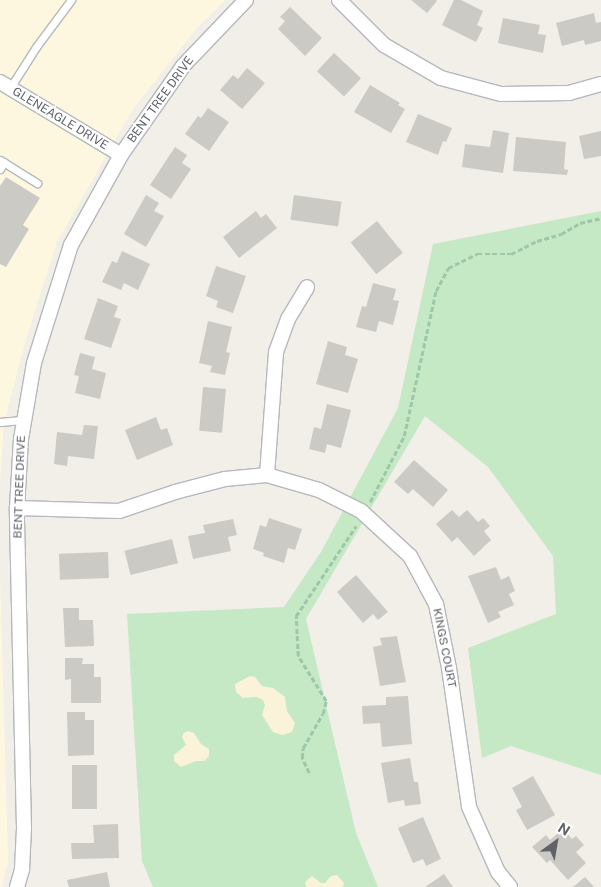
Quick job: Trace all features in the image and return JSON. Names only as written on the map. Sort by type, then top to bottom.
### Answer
[{"type":"street","name":"BENT TREE DRIVE","points":[[17,887],[22,869],[24,828],[17,508],[21,439],[34,363],[71,245],[120,155],[183,66],[246,0]]},
{"type":"street","points":[[339,0],[384,44],[442,78],[501,94],[569,93],[601,84]]},
{"type":"street","name":"GLENEAGLE DRIVE","points":[[5,85],[120,155]]},
{"type":"street","points":[[268,475],[276,352],[288,319],[306,288]]},
{"type":"street","name":"KINGS COURT","points":[[17,508],[119,511],[176,492],[225,479],[268,475],[319,490],[364,514],[410,556],[436,604],[449,668],[470,807],[498,872],[510,887]]},
{"type":"lane","points":[[5,85],[71,0]]},
{"type":"lane","points":[[1,163],[37,183]]},
{"type":"lane","points":[[0,422],[24,420]]},
{"type":"path","points":[[309,773],[302,758],[302,748],[323,714],[326,701],[298,656],[296,616],[336,560],[364,514],[404,436],[436,291],[448,268],[477,254],[511,254],[537,241],[561,234],[580,223],[601,218]]},
{"type":"shaded area","points":[[0,0],[225,0],[197,28],[133,109],[57,242],[27,336],[4,422],[0,482]]},
{"type":"shaded area","points":[[0,573],[8,861],[2,887],[0,887]]},
{"type":"green space","points":[[601,211],[601,775],[511,746],[482,758],[468,648],[556,614],[553,556],[488,467],[425,416],[306,619],[356,833],[378,887],[153,887],[142,861],[127,614],[284,607],[321,552],[398,408],[433,244]]},
{"type":"sand","points":[[250,676],[255,677],[262,686],[273,688],[285,697],[287,711],[295,723],[292,732],[282,735],[273,732],[262,715],[265,705],[263,700],[257,697],[243,698],[236,692],[235,684]]},
{"type":"sand","points":[[188,731],[194,733],[201,744],[209,749],[209,756],[204,761],[196,761],[181,767],[174,761],[174,755],[186,745],[182,737]]},
{"type":"sand","points":[[337,875],[344,883],[343,887],[306,887],[305,882],[312,876],[321,883],[325,883],[331,876]]},
{"type":"building","points":[[411,0],[436,0],[437,1],[427,13]]},
{"type":"building","points":[[454,0],[461,0],[483,11],[477,25],[483,28],[476,42],[442,25]]},
{"type":"building","points":[[290,7],[322,38],[305,56],[278,29],[285,21],[280,17]]},
{"type":"building","points":[[594,13],[596,23],[601,22],[601,41],[585,45],[584,40],[562,46],[556,23]]},
{"type":"building","points":[[503,18],[540,25],[538,34],[546,35],[543,53],[498,43]]},
{"type":"building","points":[[334,53],[361,78],[344,97],[317,71]]},
{"type":"building","points":[[247,68],[265,83],[242,109],[220,90],[233,75],[238,79]]},
{"type":"building","points":[[370,85],[400,103],[398,105],[405,109],[391,133],[354,112]]},
{"type":"building","points":[[208,108],[229,122],[209,151],[185,134],[198,116],[201,118]]},
{"type":"building","points":[[418,114],[452,128],[446,142],[443,141],[438,155],[406,142]]},
{"type":"building","points":[[493,130],[509,133],[503,173],[462,167],[465,144],[490,147]]},
{"type":"building","points":[[601,131],[601,156],[584,159],[579,136]]},
{"type":"building","points":[[516,137],[566,142],[564,169],[568,170],[567,175],[513,171]]},
{"type":"building","points":[[175,147],[187,155],[182,163],[191,169],[171,199],[150,185]]},
{"type":"building","points":[[6,177],[40,198],[23,225],[29,229],[6,267],[0,264],[0,186]]},
{"type":"building","points":[[146,195],[159,203],[154,211],[164,216],[146,247],[124,234]]},
{"type":"building","points":[[294,195],[342,202],[338,226],[291,220]]},
{"type":"building","points":[[256,211],[261,218],[266,214],[277,228],[239,258],[223,237]]},
{"type":"building","points":[[377,221],[403,253],[376,274],[351,242]]},
{"type":"building","points":[[122,251],[150,264],[138,290],[124,283],[121,290],[102,282],[112,261],[117,263]]},
{"type":"building","points":[[216,266],[246,276],[233,313],[216,307],[218,301],[206,296]]},
{"type":"building","points":[[373,283],[396,289],[393,300],[399,301],[393,325],[379,321],[376,332],[356,327],[362,306],[366,307]]},
{"type":"building","points":[[98,298],[118,306],[114,317],[121,319],[111,348],[84,339]]},
{"type":"building","points":[[208,321],[232,327],[226,352],[230,353],[225,375],[210,372],[212,366],[199,363]]},
{"type":"building","points":[[328,341],[347,347],[345,355],[358,359],[348,393],[316,384]]},
{"type":"building","points":[[80,353],[95,357],[92,369],[106,373],[100,399],[75,393],[79,376],[74,375]]},
{"type":"building","points":[[203,387],[226,389],[222,433],[199,431]]},
{"type":"building","points":[[327,404],[351,410],[341,448],[327,444],[325,453],[309,449],[314,427],[321,429]]},
{"type":"building","points":[[156,417],[161,430],[167,428],[173,445],[137,460],[125,430]]},
{"type":"building","points":[[84,425],[98,426],[94,459],[68,456],[67,466],[54,464],[57,432],[82,435]]},
{"type":"building","points":[[414,460],[448,490],[433,507],[413,489],[408,494],[394,482]]},
{"type":"building","points":[[452,510],[459,517],[467,510],[478,522],[483,518],[490,526],[484,531],[491,540],[474,556],[457,537],[452,542],[436,524]]},
{"type":"building","points":[[269,518],[302,529],[295,550],[288,548],[284,563],[263,556],[264,553],[253,549],[260,525],[266,527]]},
{"type":"building","points":[[233,519],[237,535],[228,537],[231,551],[193,559],[188,536],[205,533],[203,525]]},
{"type":"building","points":[[172,539],[178,563],[131,575],[124,551]]},
{"type":"building","points":[[108,552],[109,578],[60,580],[59,554]]},
{"type":"building","points":[[496,567],[501,580],[509,576],[515,591],[509,594],[514,605],[498,612],[501,617],[488,623],[468,576]]},
{"type":"building","points":[[356,575],[388,612],[378,620],[373,614],[363,623],[337,592]]},
{"type":"building","points":[[63,608],[79,608],[79,620],[93,620],[94,646],[65,647]]},
{"type":"building","points":[[397,636],[406,682],[380,686],[373,647],[382,645],[380,638]]},
{"type":"building","points":[[65,658],[83,658],[82,664],[94,664],[94,677],[101,677],[101,703],[71,703],[71,679],[65,680]]},
{"type":"building","points":[[408,696],[412,744],[382,747],[380,723],[363,724],[362,706],[386,705],[386,697]]},
{"type":"building","points":[[67,712],[85,712],[85,720],[94,720],[94,755],[68,756]]},
{"type":"building","points":[[410,758],[414,782],[418,782],[421,804],[405,806],[404,800],[388,803],[381,763]]},
{"type":"building","points":[[72,765],[97,765],[97,809],[72,809]]},
{"type":"building","points":[[533,776],[555,815],[527,830],[516,810],[522,807],[512,788]]},
{"type":"building","points":[[423,817],[441,859],[426,866],[423,859],[413,863],[398,828]]},
{"type":"building","points":[[118,824],[119,858],[72,859],[71,843],[94,843],[93,825]]},
{"type":"building","points":[[563,829],[572,839],[576,836],[584,845],[576,852],[586,863],[568,880],[550,860],[547,863],[532,847],[546,835],[550,840]]},
{"type":"building","points":[[107,872],[110,887],[69,887],[67,880]]},
{"type":"building","points":[[444,874],[453,887],[425,887]]},
{"type":"building","points":[[585,877],[594,887],[573,887]]}]
